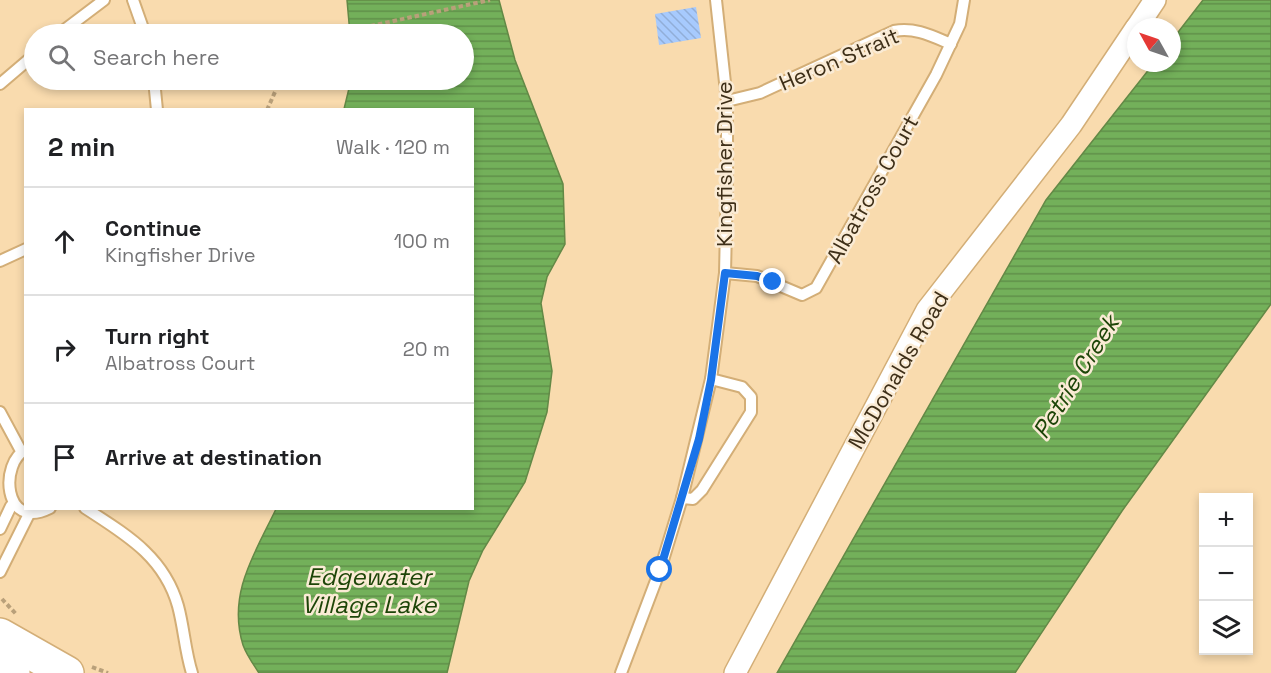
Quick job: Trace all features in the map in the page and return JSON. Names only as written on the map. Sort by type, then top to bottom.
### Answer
[{"type":"main road","points":[[7,648],[68,673]]},
{"type":"street","name":"McDonalds Road","points":[[1143,18],[1155,0]]},
{"type":"street","name":"McDonalds Road","points":[[735,673],[927,310],[1071,125],[1127,41]]},
{"type":"lane","points":[[72,24],[104,0]]},
{"type":"lane","points":[[133,0],[141,24]]},
{"type":"lane","name":"Kingfisher Drive","points":[[621,673],[660,570],[682,498],[711,380],[725,273],[727,100],[716,0]]},
{"type":"lane","name":"Albatross Court","points":[[725,273],[757,276],[802,295],[816,288],[936,75],[960,24],[964,0]]},
{"type":"lane","name":"Heron Strait","points":[[727,100],[760,93],[894,31],[907,29],[921,32],[951,44]]},
{"type":"lane","points":[[0,84],[24,64]]},
{"type":"lane","points":[[155,90],[157,108]]},
{"type":"lane","points":[[0,261],[24,250]]},
{"type":"lane","points":[[682,498],[693,499],[702,490],[752,412],[751,397],[742,387],[711,380]]},
{"type":"lane","points":[[0,412],[23,451],[4,466],[0,477],[3,495],[11,506],[29,514],[43,510]]},
{"type":"lane","points":[[0,529],[11,506]]},
{"type":"lane","points":[[88,510],[138,543],[153,557],[173,591],[192,673]]},
{"type":"lane","points":[[0,572],[29,514]]},
{"type":"path","points":[[380,24],[490,0]]},
{"type":"path","points":[[268,108],[275,90]]},
{"type":"water","name":"Edgewater Village Lake","points":[[347,0],[499,0],[515,60],[563,184],[565,244],[547,277],[541,303],[552,371],[547,412],[525,482],[483,550],[469,581],[447,673],[259,673],[244,648],[239,626],[238,608],[246,574],[276,510],[474,510],[474,108],[344,108],[349,90],[474,90],[474,24],[349,24]]},
{"type":"water","name":"Petrie Creek","points":[[1203,0],[1271,0],[1271,304],[1122,511],[1015,673],[777,673],[1046,200],[1147,72],[1181,72],[1181,28]]},
{"type":"building","points":[[696,7],[701,38],[659,45],[655,14]]},
{"type":"route","points":[[660,570],[699,439],[711,380],[725,273],[741,273],[773,282]]}]
